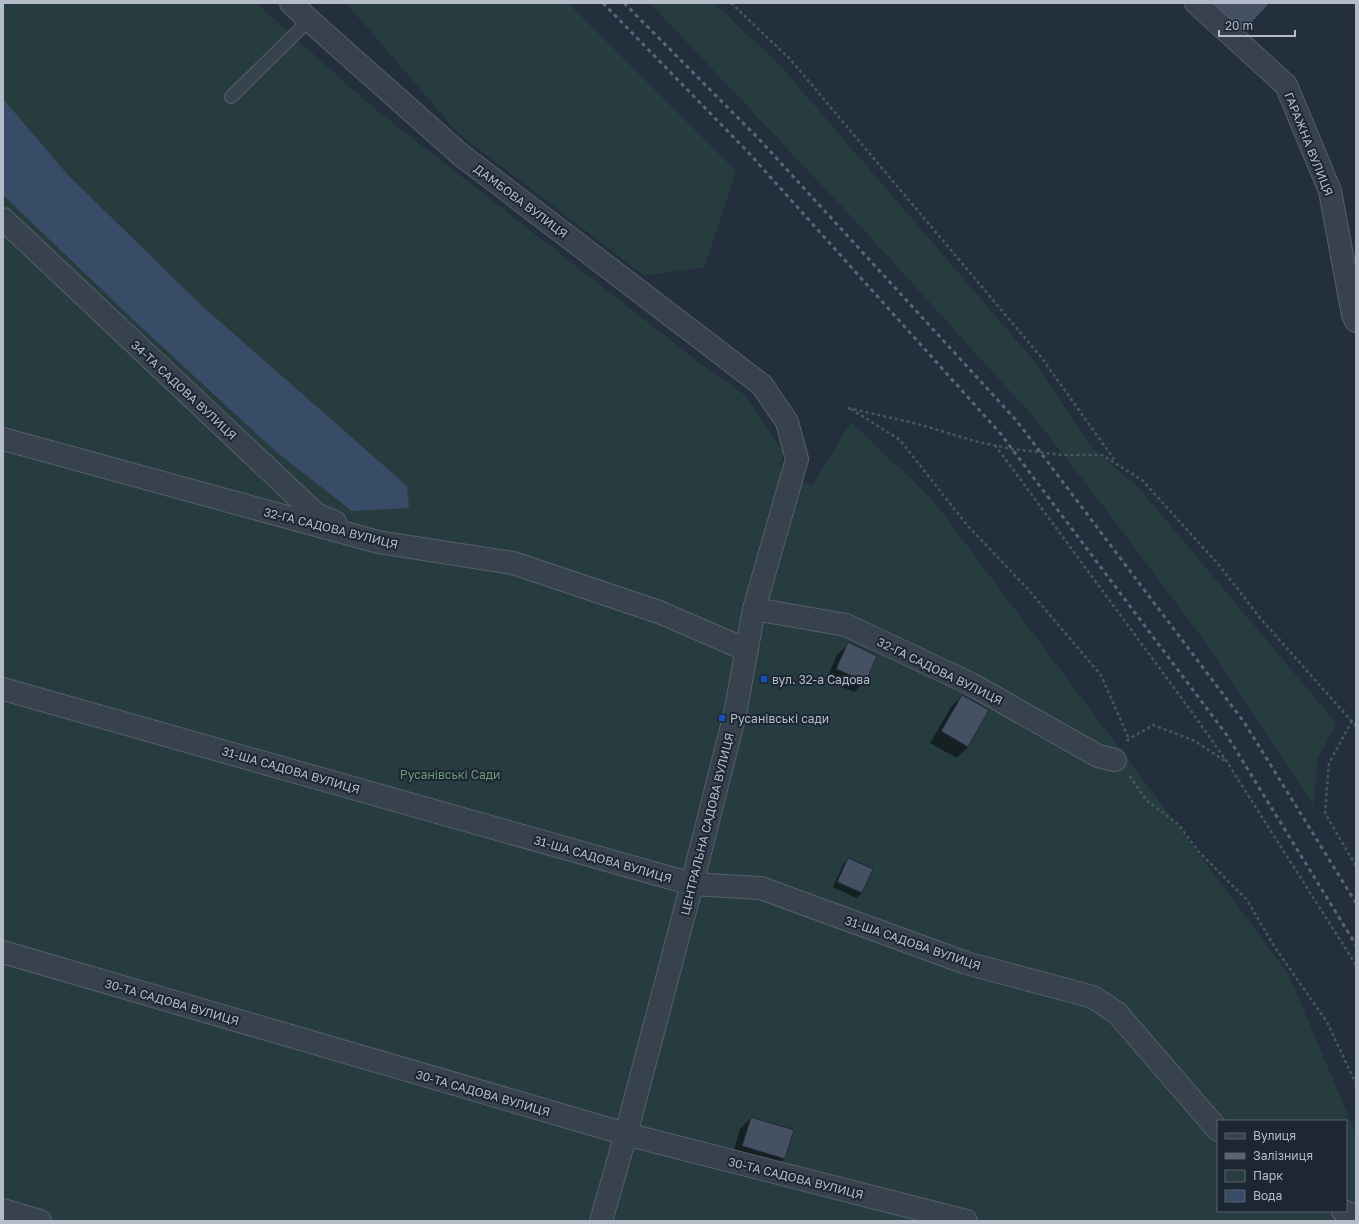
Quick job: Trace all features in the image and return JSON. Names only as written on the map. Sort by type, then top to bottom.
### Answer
[{"type":"street","name":"ДАМБОВА ВУЛИЦЯ","points":[[291,3],[461,155],[762,385]]},
{"type":"street","name":"ГАРАЖНА ВУЛИЦЯ","points":[[1196,3],[1286,85],[1330,191],[1353,315],[1356,321]]},
{"type":"street","name":"34-ТА САДОВА ВУЛИЦЯ","points":[[3,219],[316,514],[378,542]]},
{"type":"street","name":"ЦЕНТРАЛЬНА САДОВА ВУЛИЦЯ","points":[[601,1221],[626,1134],[735,714],[754,609],[797,460],[787,422],[762,385]]},
{"type":"street","name":"32-ГА САДОВА ВУЛИЦЯ","points":[[3,439],[378,542],[513,564],[659,612],[746,650]]},
{"type":"street","name":"32-ГА САДОВА ВУЛИЦЯ","points":[[754,609],[846,625],[971,684],[1098,756],[1115,760]]},
{"type":"street","name":"31-ША САДОВА ВУЛИЦЯ","points":[[3,689],[692,884],[761,888],[966,963],[1093,997],[1117,1013],[1217,1129]]},
{"type":"street","name":"30-ТА САДОВА ВУЛИЦЯ","points":[[3,952],[626,1134],[966,1221]]},
{"type":"street","points":[[3,1210],[40,1221]]},
{"type":"street","points":[[1345,1212],[1356,1217]]},
{"type":"lane","points":[[231,97],[309,20]]},
{"type":"path","points":[[731,3],[790,59],[1041,357],[1118,464]]},
{"type":"path","points":[[1227,762],[1195,741],[1153,725],[1129,739],[1101,675],[1026,587],[967,525],[900,440],[848,408],[918,424],[978,442],[1041,453],[1102,455],[1118,464],[1142,480],[1219,565],[1260,618],[1356,726]]},
{"type":"path","points":[[995,445],[1227,762],[1356,965]]},
{"type":"path","points":[[1352,721],[1329,763],[1325,813],[1356,866]]},
{"type":"path","points":[[1115,760],[1130,776],[1146,800],[1178,824],[1199,852],[1248,900],[1274,946],[1327,1022],[1356,1084]]},
{"type":"green space","name":"Русанівські Сади","points":[[3,3],[256,3],[374,108],[696,360],[746,396],[783,451],[780,471],[812,486],[851,422],[933,500],[1288,973],[1356,1134],[1356,1221],[3,1221]]},
{"type":"green space","points":[[346,3],[568,3],[736,171],[705,267],[645,276],[459,134]]},
{"type":"green space","points":[[650,3],[714,3],[780,65],[1033,360],[1090,446],[1139,488],[1337,724],[1318,757],[1313,805],[1212,651],[1104,507],[1037,421],[863,229]]},
{"type":"water","points":[[3,99],[68,175],[201,305],[407,486],[409,508],[352,511],[274,450],[140,326],[3,195]]},
{"type":"building","points":[[1212,3],[1270,3],[1244,31]]},
{"type":"building","points":[[848,642],[877,656],[866,682],[836,669]]},
{"type":"building","points":[[962,695],[989,710],[968,747],[941,731]]},
{"type":"building","points":[[848,858],[873,869],[862,893],[837,882]]},
{"type":"building","points":[[751,1117],[794,1130],[785,1159],[742,1146]]},
{"type":"railway","points":[[603,3],[747,151],[1000,433],[1226,734],[1356,945]]},
{"type":"railway","points":[[624,3],[758,138],[1016,420],[1244,722],[1356,903]]},
{"type":"place","name":"вул. 32-а Садова","points":[[764,679]]},
{"type":"place","name":"Русанівські сади","points":[[722,718]]}]
